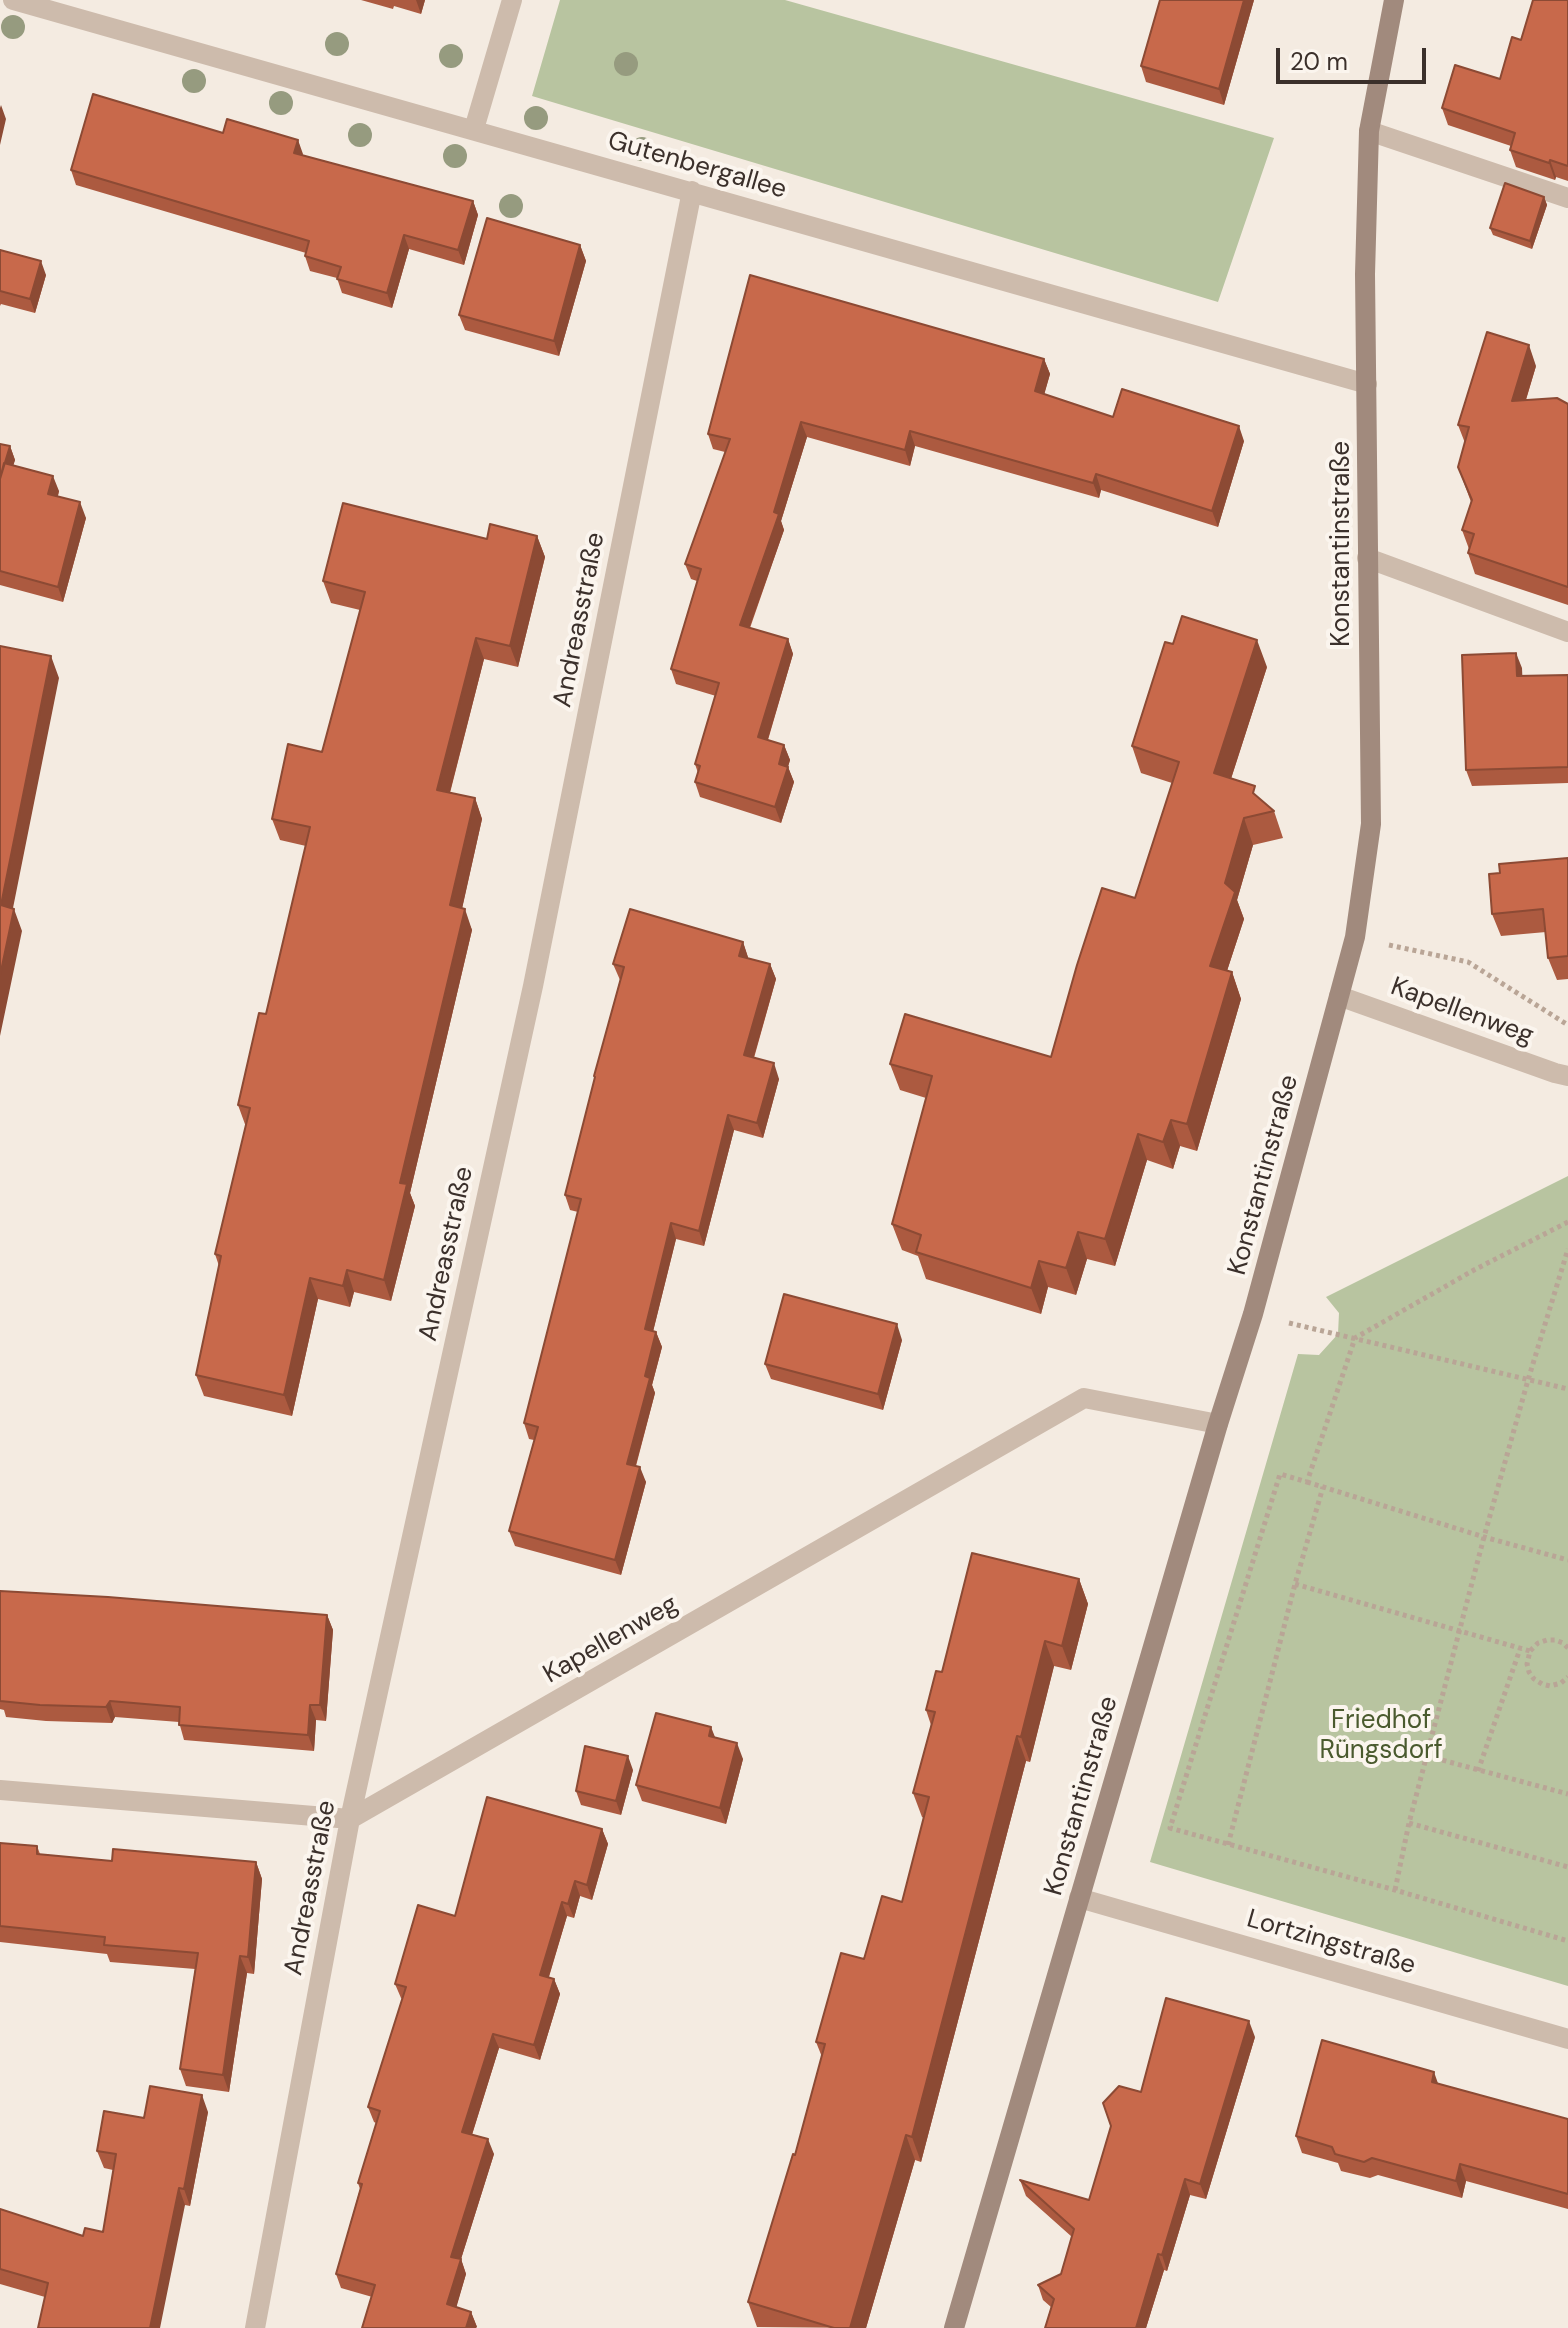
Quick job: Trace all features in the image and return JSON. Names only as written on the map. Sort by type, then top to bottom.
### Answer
[{"type":"main road","name":"Konstantinstraße","points":[[954,2328],[1218,1424],[1253,1314],[1355,937],[1371,824],[1365,274],[1369,131],[1394,0]]},
{"type":"street","name":"Gutenbergallee","points":[[13,0],[1367,384]]},
{"type":"street","points":[[474,129],[512,0]]},
{"type":"street","points":[[1369,131],[1568,198]]},
{"type":"street","name":"Andreasstraße","points":[[255,2328],[350,1819],[533,986],[692,191]]},
{"type":"street","points":[[1367,558],[1568,632]]},
{"type":"street","name":"Kapellenweg","points":[[1339,996],[1568,1076]]},
{"type":"street","name":"Kapellenweg","points":[[350,1819],[1084,1398],[1218,1424]]},
{"type":"street","points":[[0,1790],[350,1819]]},
{"type":"street","name":"Lortzingstraße","points":[[1079,1898],[1568,2039]]},
{"type":"path","points":[[1355,937],[1468,962],[1568,1025]]},
{"type":"path","points":[[1307,1482],[1355,1338],[1474,1270],[1568,1222]]},
{"type":"path","points":[[1395,1890],[1409,1823],[1484,1537],[1568,1249]]},
{"type":"path","points":[[1253,1314],[1568,1389]]},
{"type":"path","points":[[1568,1560],[1280,1474],[1170,1828],[1568,1941]]},
{"type":"path","points":[[1228,1845],[1323,1487]]},
{"type":"path","points":[[1295,1584],[1530,1651]]},
{"type":"path","points":[[1568,1648],[1563,1643],[1547,1640],[1538,1643],[1530,1651],[1527,1664],[1534,1679],[1550,1686],[1568,1677]]},
{"type":"path","points":[[1478,1771],[1520,1649]]},
{"type":"path","points":[[1427,1756],[1568,1794]]},
{"type":"path","points":[[1409,1823],[1568,1867]]},
{"type":"green space","points":[[560,0],[785,0],[1274,138],[1218,302],[532,96]]},
{"type":"green space","name":"Friedhof Rüngsdorf","points":[[1568,1176],[1568,1986],[1150,1862],[1298,1354],[1319,1355],[1338,1334],[1339,1313],[1326,1297]]},
{"type":"building","points":[[1160,0],[1244,0],[1219,89],[1141,66]]},
{"type":"building","points":[[1533,0],[1568,0],[1568,166],[1510,150],[1515,133],[1442,108],[1455,65],[1500,79],[1512,37],[1521,40]]},
{"type":"building","points":[[93,94],[223,133],[227,119],[298,140],[294,153],[473,201],[458,250],[404,235],[387,293],[337,279],[341,267],[305,256],[309,241],[71,170]]},
{"type":"building","points":[[1505,183],[1544,197],[1530,241],[1490,228]]},
{"type":"building","points":[[487,218],[580,245],[554,341],[459,315]]},
{"type":"building","points":[[0,250],[41,261],[30,299],[0,291]]},
{"type":"building","points":[[750,275],[1044,359],[1035,391],[1113,417],[1122,389],[1239,426],[1212,511],[1096,474],[1093,483],[910,431],[905,450],[801,422],[774,512],[779,514],[740,625],[788,639],[758,737],[784,745],[779,764],[788,767],[775,807],[695,782],[700,766],[695,764],[719,683],[671,669],[701,569],[685,564],[730,439],[708,434]]},
{"type":"building","points":[[1487,332],[1529,345],[1512,401],[1557,398],[1568,404],[1568,587],[1468,553],[1474,534],[1462,530],[1472,500],[1458,467],[1469,427],[1458,425]]},
{"type":"building","points":[[0,444],[10,446],[0,479]]},
{"type":"building","points":[[4,463],[53,476],[48,494],[80,502],[58,587],[0,571],[0,479]]},
{"type":"building","points":[[343,503],[487,539],[490,524],[537,536],[510,646],[476,638],[437,790],[475,798],[450,905],[465,909],[400,1183],[407,1184],[384,1280],[347,1270],[343,1286],[310,1278],[284,1395],[196,1375],[221,1256],[215,1254],[250,1108],[238,1105],[259,1013],[266,1014],[310,827],[272,819],[288,744],[322,752],[365,592],[323,581]]},
{"type":"building","points":[[1182,616],[1257,640],[1214,773],[1255,786],[1253,793],[1274,811],[1244,818],[1225,883],[1235,892],[1210,966],[1232,972],[1187,1124],[1171,1120],[1163,1142],[1138,1134],[1105,1239],[1078,1232],[1066,1268],[1039,1261],[1031,1288],[916,1252],[921,1235],[892,1224],[932,1076],[890,1064],[905,1014],[1051,1057],[1102,888],[1135,898],[1179,762],[1132,746],[1165,642],[1173,644]]},
{"type":"building","points":[[0,646],[51,656],[1,905],[14,909],[0,976]]},
{"type":"building","points":[[1516,653],[1517,676],[1568,675],[1568,767],[1466,770],[1462,655]]},
{"type":"building","points":[[1568,858],[1568,956],[1548,958],[1543,909],[1492,914],[1489,874],[1500,873],[1499,864]]},
{"type":"building","points":[[630,909],[743,942],[739,956],[770,964],[744,1055],[774,1063],[757,1123],[728,1115],[699,1231],[671,1223],[645,1329],[656,1332],[645,1376],[650,1378],[627,1464],[640,1467],[615,1560],[509,1531],[538,1427],[524,1423],[581,1199],[565,1195],[624,967],[613,964]]},
{"type":"building","points":[[784,1294],[897,1324],[878,1394],[765,1364]]},
{"type":"building","points":[[972,1553],[1079,1579],[1062,1646],[1045,1641],[1021,1737],[1017,1736],[912,2137],[906,2135],[850,2328],[834,2328],[748,2302],[795,2155],[825,2044],[816,2042],[841,1953],[864,1959],[882,1896],[902,1902],[929,1797],[913,1793],[935,1712],[926,1710],[936,1671],[942,1672]]},
{"type":"building","points":[[0,1591],[327,1615],[320,1705],[310,1705],[308,1735],[179,1725],[180,1707],[110,1701],[106,1707],[0,1701]]},
{"type":"building","points":[[656,1713],[711,1727],[709,1736],[737,1743],[720,1808],[636,1785]]},
{"type":"building","points":[[585,1746],[628,1756],[616,1801],[576,1791]]},
{"type":"building","points":[[487,1797],[602,1829],[587,1885],[575,1881],[568,1904],[562,1902],[540,1975],[554,1979],[534,2045],[493,2034],[462,2132],[488,2139],[451,2257],[461,2259],[447,2304],[471,2312],[466,2328],[362,2328],[375,2285],[336,2274],[362,2184],[358,2183],[380,2111],[368,2107],[406,1987],[395,1984],[418,1905],[455,1916]]},
{"type":"building","points":[[0,1843],[37,1846],[37,1854],[112,1861],[113,1849],[256,1862],[248,1957],[240,1956],[223,2075],[180,2069],[198,1953],[104,1945],[105,1937],[0,1926]]},
{"type":"building","points":[[1166,1998],[1249,2021],[1200,2184],[1185,2179],[1136,2328],[1045,2328],[1054,2299],[1038,2285],[1061,2274],[1074,2229],[1020,2180],[1089,2200],[1111,2126],[1103,2103],[1119,2086],[1141,2092]]},
{"type":"building","points":[[1322,2040],[1434,2072],[1432,2082],[1568,2119],[1568,2194],[1460,2164],[1456,2181],[1372,2158],[1364,2162],[1335,2154],[1332,2147],[1296,2136]]},
{"type":"building","points":[[150,2086],[202,2095],[184,2189],[179,2188],[150,2328],[38,2328],[48,2283],[0,2269],[0,2209],[83,2236],[85,2228],[103,2232],[116,2154],[97,2151],[104,2111],[144,2118]]}]
